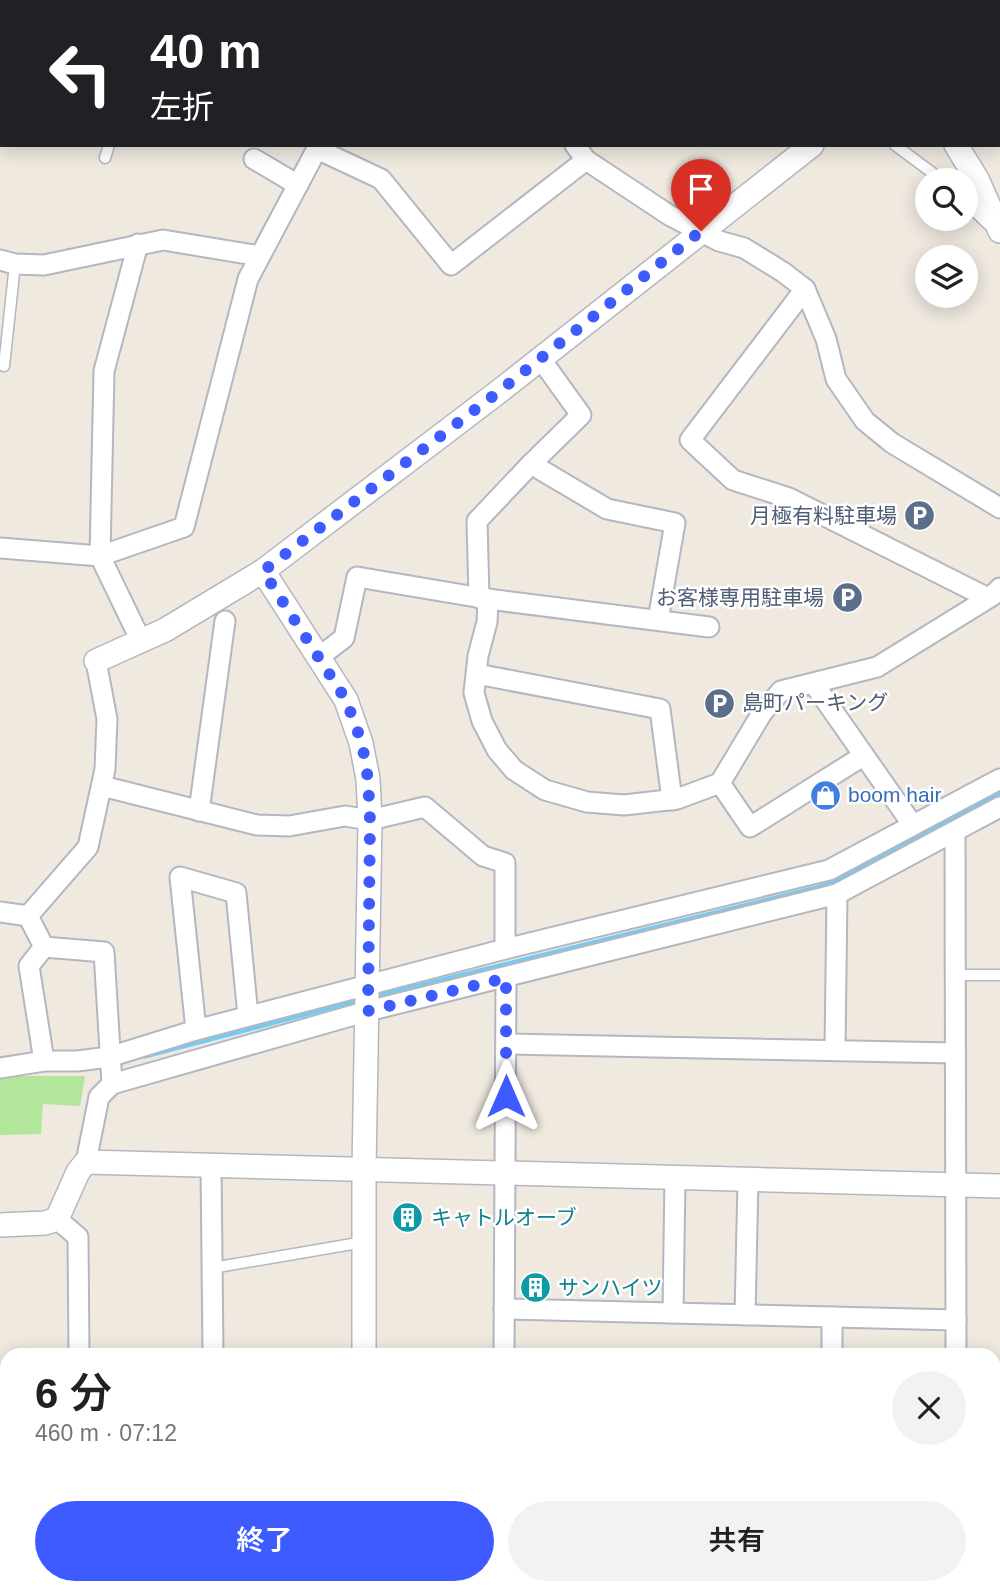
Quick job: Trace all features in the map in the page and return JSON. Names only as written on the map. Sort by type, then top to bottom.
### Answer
[{"type":"street","points":[[0,548],[100,556],[184,527],[248,279],[318,147],[381,179],[452,265],[581,153],[669,215],[719,241],[744,248],[805,289],[826,338],[836,379],[865,421],[892,443],[1000,508]]},
{"type":"street","points":[[28,916],[88,847],[105,769],[107,719],[96,661],[212,604],[263,571],[477,409],[809,147]]},
{"type":"street","points":[[957,147],[976,179],[1000,233]]},
{"type":"street","points":[[254,159],[298,186]]},
{"type":"street","points":[[8,262],[44,265],[163,240],[260,256]]},
{"type":"street","points":[[138,244],[104,371],[100,556],[141,641]]},
{"type":"street","points":[[805,289],[690,440],[733,480],[789,498],[994,593]]},
{"type":"street","points":[[540,358],[581,415],[477,521],[483,599],[488,622],[478,656],[474,693],[482,721],[497,750],[514,770],[545,790],[587,802],[624,805],[672,800],[720,783],[762,713],[781,691],[877,667],[994,593]]},
{"type":"street","points":[[531,464],[607,509],[675,523],[658,620]]},
{"type":"street","points":[[263,571],[346,700],[362,743],[368,779],[370,820],[364,1348]]},
{"type":"street","points":[[319,657],[344,638],[357,576],[483,599],[709,627]]},
{"type":"street","points":[[199,811],[225,621]]},
{"type":"street","points":[[477,674],[660,709],[672,800]]},
{"type":"street","points":[[814,684],[912,824]]},
{"type":"street","points":[[720,783],[750,827],[863,756]]},
{"type":"street","points":[[0,1068],[44,1061],[109,1057],[196,1030],[505,949],[830,870],[1000,779]]},
{"type":"street","points":[[102,786],[257,825],[289,826],[345,816],[370,820],[425,807],[483,856],[505,863],[505,949]]},
{"type":"street","points":[[0,1225],[45,1223],[57,1219],[78,1172],[86,1162],[99,1097],[112,1084],[368,1011],[837,894],[1000,807]]},
{"type":"street","points":[[955,831],[956,1348]]},
{"type":"street","points":[[196,1030],[180,877],[236,893],[248,1016]]},
{"type":"street","points":[[835,1051],[837,894]]},
{"type":"street","points":[[0,912],[28,916]]},
{"type":"street","points":[[28,916],[44,947]]},
{"type":"street","points":[[44,947],[103,952],[112,1084]]},
{"type":"street","points":[[44,947],[29,967],[44,1061]]},
{"type":"street","points":[[504,1348],[506,978]]},
{"type":"street","points":[[506,1044],[955,1053]]},
{"type":"street","points":[[86,1162],[1000,1186]]},
{"type":"street","points":[[211,1165],[213,1348]]},
{"type":"street","points":[[673,1313],[675,1178]]},
{"type":"street","points":[[745,1315],[748,1180]]},
{"type":"street","points":[[57,1219],[78,1237],[79,1348]]},
{"type":"street","points":[[505,1309],[956,1320]]},
{"type":"street","points":[[832,1317],[832,1348]]},
{"type":"lane","points":[[105,158],[108,147]]},
{"type":"lane","points":[[898,147],[926,168]]},
{"type":"lane","points":[[978,214],[1000,233]]},
{"type":"lane","points":[[4,366],[8,262]]},
{"type":"lane","points":[[955,975],[1000,975]]},
{"type":"lane","points":[[212,1268],[364,1242]]},
{"type":"green space","points":[[10,1076],[85,1076],[80,1106],[43,1104],[41,1134],[0,1135],[0,1079]]},
{"type":"waterway","points":[[373,997],[824,886],[1000,794]]},
{"type":"waterway","points":[[145,1056],[360,1000]]},
{"type":"place","name":"月極有料駐車場","points":[[920,516]]},
{"type":"place","name":"お客様専用駐車場","points":[[847,598]]},
{"type":"place","name":"島町パーキング","points":[[719,703]]},
{"type":"place","name":"boom hair","points":[[825,795]]},
{"type":"place","name":"キャトルオーブ","points":[[408,1218]]},
{"type":"place","name":"サンハイツ","points":[[535,1288]]},
{"type":"route","points":[[506,1096],[506,978],[368,1011],[370,820],[368,779],[362,743],[346,700],[263,571],[497,393],[701,231]]}]
